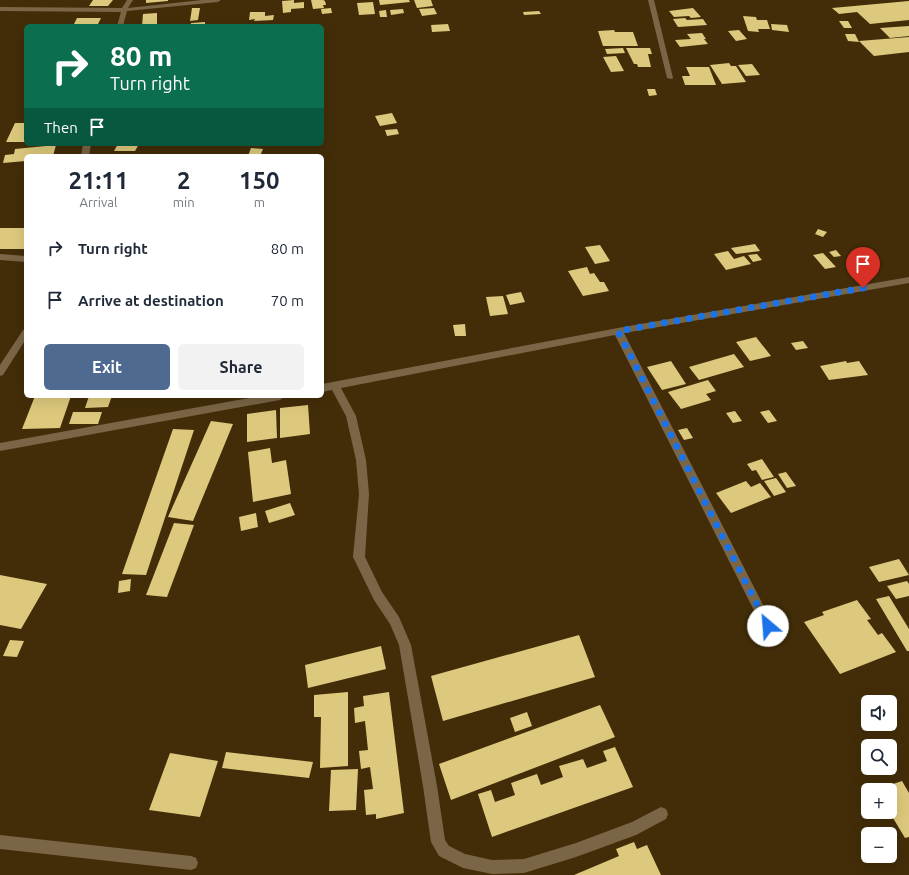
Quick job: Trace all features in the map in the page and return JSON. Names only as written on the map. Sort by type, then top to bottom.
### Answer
[{"type":"street","points":[[120,24],[124,10],[130,0]]},
{"type":"street","points":[[0,9],[124,10],[218,0]]},
{"type":"street","points":[[651,0],[670,78]]},
{"type":"street","points":[[0,257],[24,259]]},
{"type":"street","points":[[324,388],[618,331],[909,280]]},
{"type":"street","points":[[618,331],[775,640]]},
{"type":"street","points":[[0,373],[24,335]]},
{"type":"street","points":[[335,386],[351,416],[361,460],[364,494],[359,557],[378,596],[395,621],[404,645],[430,786],[438,842],[444,851],[463,860],[492,867],[524,866],[576,850],[636,828],[661,814]]},
{"type":"street","points":[[0,447],[269,398]]},
{"type":"street","points":[[0,842],[190,863]]},
{"type":"building","points":[[93,0],[113,0],[108,6],[89,6]]},
{"type":"building","points":[[146,0],[168,0],[168,1],[146,3]]},
{"type":"building","points":[[294,0],[294,3],[304,2],[304,8],[291,9],[291,12],[283,13],[282,1]]},
{"type":"building","points":[[311,0],[323,0],[325,1],[326,5],[323,5],[324,8],[313,9]]},
{"type":"building","points":[[379,0],[409,0],[410,2],[380,5]]},
{"type":"building","points":[[414,0],[431,0],[433,6],[417,8]]},
{"type":"building","points":[[909,1],[909,20],[870,24],[857,12],[839,14],[832,8]]},
{"type":"building","points":[[373,2],[375,14],[359,15],[357,3]]},
{"type":"building","points":[[192,8],[200,8],[198,20],[190,21]]},
{"type":"building","points":[[331,8],[332,13],[322,14],[321,9]]},
{"type":"building","points":[[434,8],[437,14],[422,16],[419,9]]},
{"type":"building","points":[[693,8],[701,17],[674,17],[669,11]]},
{"type":"building","points":[[403,9],[404,13],[391,15],[390,10]]},
{"type":"building","points":[[386,10],[387,17],[380,17],[379,11]]},
{"type":"building","points":[[539,11],[541,14],[524,15],[523,12]]},
{"type":"building","points":[[250,12],[265,12],[265,16],[274,15],[273,20],[249,20]]},
{"type":"building","points":[[157,13],[157,24],[142,24],[143,14]]},
{"type":"building","points":[[743,16],[756,17],[757,20],[767,20],[770,29],[758,29],[759,32],[748,31]]},
{"type":"building","points":[[77,18],[101,18],[98,24],[74,24]]},
{"type":"building","points":[[685,18],[687,20],[703,19],[707,25],[678,27],[673,19]]},
{"type":"building","points":[[839,21],[848,21],[852,28],[844,28]]},
{"type":"building","points":[[205,22],[205,24],[191,24]]},
{"type":"building","points":[[448,24],[450,31],[432,32],[431,25]]},
{"type":"building","points":[[771,24],[787,25],[789,32],[772,30]]},
{"type":"building","points":[[909,26],[909,36],[890,38],[880,28]]},
{"type":"building","points":[[614,30],[615,32],[633,32],[638,46],[603,46],[598,31]]},
{"type":"building","points":[[739,30],[747,39],[736,41],[728,31]]},
{"type":"building","points":[[702,33],[708,44],[680,47],[675,40],[691,39],[687,34]]},
{"type":"building","points":[[845,34],[855,34],[859,42],[848,41]]},
{"type":"building","points":[[909,37],[909,52],[874,56],[859,41]]},
{"type":"building","points":[[623,48],[625,53],[607,54],[605,49]]},
{"type":"building","points":[[626,48],[650,48],[652,54],[648,54],[651,67],[638,67],[637,64],[634,64]]},
{"type":"building","points":[[616,56],[624,71],[611,72],[603,57]]},
{"type":"building","points":[[729,63],[731,66],[736,66],[746,82],[722,84],[710,65]]},
{"type":"building","points":[[752,64],[760,75],[746,76],[738,65]]},
{"type":"building","points":[[686,67],[709,67],[716,85],[685,85],[682,76],[690,76]]},
{"type":"building","points":[[647,89],[655,89],[657,95],[649,96]]},
{"type":"building","points":[[392,113],[397,123],[380,126],[375,116]]},
{"type":"building","points":[[15,123],[24,123],[24,142],[6,142]]},
{"type":"building","points":[[397,129],[399,134],[387,136],[385,130]]},
{"type":"building","points":[[56,146],[54,154],[24,154],[24,161],[3,163],[5,155],[14,154],[15,149]]},
{"type":"building","points":[[117,146],[138,146],[135,151],[114,151]]},
{"type":"building","points":[[251,148],[263,149],[261,154],[249,154]]},
{"type":"building","points":[[0,228],[24,228],[24,249],[0,249]]},
{"type":"building","points":[[818,229],[827,232],[823,237],[815,234]]},
{"type":"building","points":[[755,244],[760,251],[736,254],[731,248]]},
{"type":"building","points":[[600,245],[610,261],[595,264],[585,247]]},
{"type":"building","points":[[836,250],[841,256],[834,257],[829,252]]},
{"type":"building","points":[[728,251],[734,259],[744,256],[751,264],[726,270],[714,254]]},
{"type":"building","points":[[823,253],[836,267],[825,269],[813,255]]},
{"type":"building","points":[[757,254],[762,260],[753,262],[748,255]]},
{"type":"building","points":[[587,267],[590,274],[594,273],[600,282],[604,282],[609,291],[583,296],[568,271]]},
{"type":"building","points":[[521,292],[525,302],[510,305],[506,295]]},
{"type":"building","points":[[503,296],[508,314],[490,316],[486,297]]},
{"type":"building","points":[[465,324],[466,336],[455,336],[453,325]]},
{"type":"building","points":[[756,337],[771,356],[750,361],[736,342]]},
{"type":"building","points":[[803,341],[808,348],[796,350],[791,343]]},
{"type":"building","points":[[734,354],[744,367],[699,380],[689,367]]},
{"type":"building","points":[[671,361],[686,384],[662,390],[647,367]]},
{"type":"building","points":[[846,361],[847,363],[859,361],[868,375],[829,380],[820,366]]},
{"type":"building","points":[[708,380],[716,391],[706,394],[711,400],[681,409],[668,392]]},
{"type":"building","points":[[34,398],[70,398],[60,428],[22,429]]},
{"type":"building","points":[[88,398],[111,398],[108,407],[85,408]]},
{"type":"building","points":[[308,405],[310,434],[280,438],[280,408]]},
{"type":"building","points":[[276,410],[277,438],[247,442],[247,414]]},
{"type":"building","points":[[769,410],[777,421],[768,423],[760,412]]},
{"type":"building","points":[[735,411],[742,421],[733,423],[726,413]]},
{"type":"building","points":[[73,412],[102,412],[98,424],[69,424]]},
{"type":"building","points":[[211,421],[233,424],[193,521],[168,517]]},
{"type":"building","points":[[687,428],[693,438],[684,440],[678,430]]},
{"type":"building","points":[[173,429],[194,430],[146,575],[122,574]]},
{"type":"building","points":[[270,448],[272,463],[286,460],[291,494],[253,502],[248,452]]},
{"type":"building","points":[[762,459],[774,477],[762,480],[756,470],[752,471],[747,464]]},
{"type":"building","points":[[786,472],[796,486],[787,488],[778,474]]},
{"type":"building","points":[[776,478],[786,492],[774,496],[764,481]]},
{"type":"building","points":[[746,481],[751,487],[760,483],[771,497],[731,513],[716,493]]},
{"type":"building","points":[[290,503],[295,515],[269,523],[265,511]]},
{"type":"building","points":[[256,513],[258,527],[241,531],[239,517]]},
{"type":"building","points":[[174,523],[194,525],[167,597],[146,595]]},
{"type":"building","points":[[899,559],[909,575],[879,582],[869,567]]},
{"type":"building","points":[[0,575],[47,584],[21,629],[0,625]]},
{"type":"building","points":[[131,579],[130,591],[118,593],[119,581]]},
{"type":"building","points":[[907,581],[909,584],[909,596],[896,599],[887,586]]},
{"type":"building","points":[[889,596],[909,629],[909,651],[907,651],[876,599]]},
{"type":"building","points":[[857,600],[871,619],[867,620],[878,635],[882,633],[896,652],[840,674],[804,622],[824,615],[822,612]]},
{"type":"building","points":[[579,635],[595,677],[443,721],[431,676]]},
{"type":"building","points":[[10,640],[24,641],[17,657],[3,656]]},
{"type":"building","points":[[381,646],[386,669],[308,688],[305,665]]},
{"type":"building","points":[[348,692],[348,766],[320,768],[321,717],[314,717],[314,695]]},
{"type":"building","points":[[389,692],[404,813],[376,819],[376,814],[366,815],[364,790],[373,789],[370,767],[361,769],[359,751],[368,750],[365,721],[355,723],[354,708],[364,706],[363,696]]},
{"type":"building","points":[[600,705],[615,737],[451,800],[439,764]]},
{"type":"building","points":[[527,712],[532,726],[515,732],[510,718]]},
{"type":"building","points":[[615,747],[633,787],[492,837],[478,794],[491,790],[495,802],[515,795],[511,783],[537,774],[541,785],[563,777],[559,766],[583,759],[587,768],[607,761],[603,751]]},
{"type":"building","points":[[226,752],[313,762],[309,778],[222,768]]},
{"type":"building","points":[[170,753],[218,761],[200,817],[149,810]]},
{"type":"building","points":[[358,769],[356,810],[329,811],[331,770]]},
{"type":"building","points":[[902,781],[909,793],[909,837],[905,838],[894,819],[897,819],[896,783]]},
{"type":"building","points":[[634,842],[637,849],[647,845],[661,875],[574,875],[619,856],[616,849]]},
{"type":"route","points":[[768,626],[618,331],[863,288]]}]
